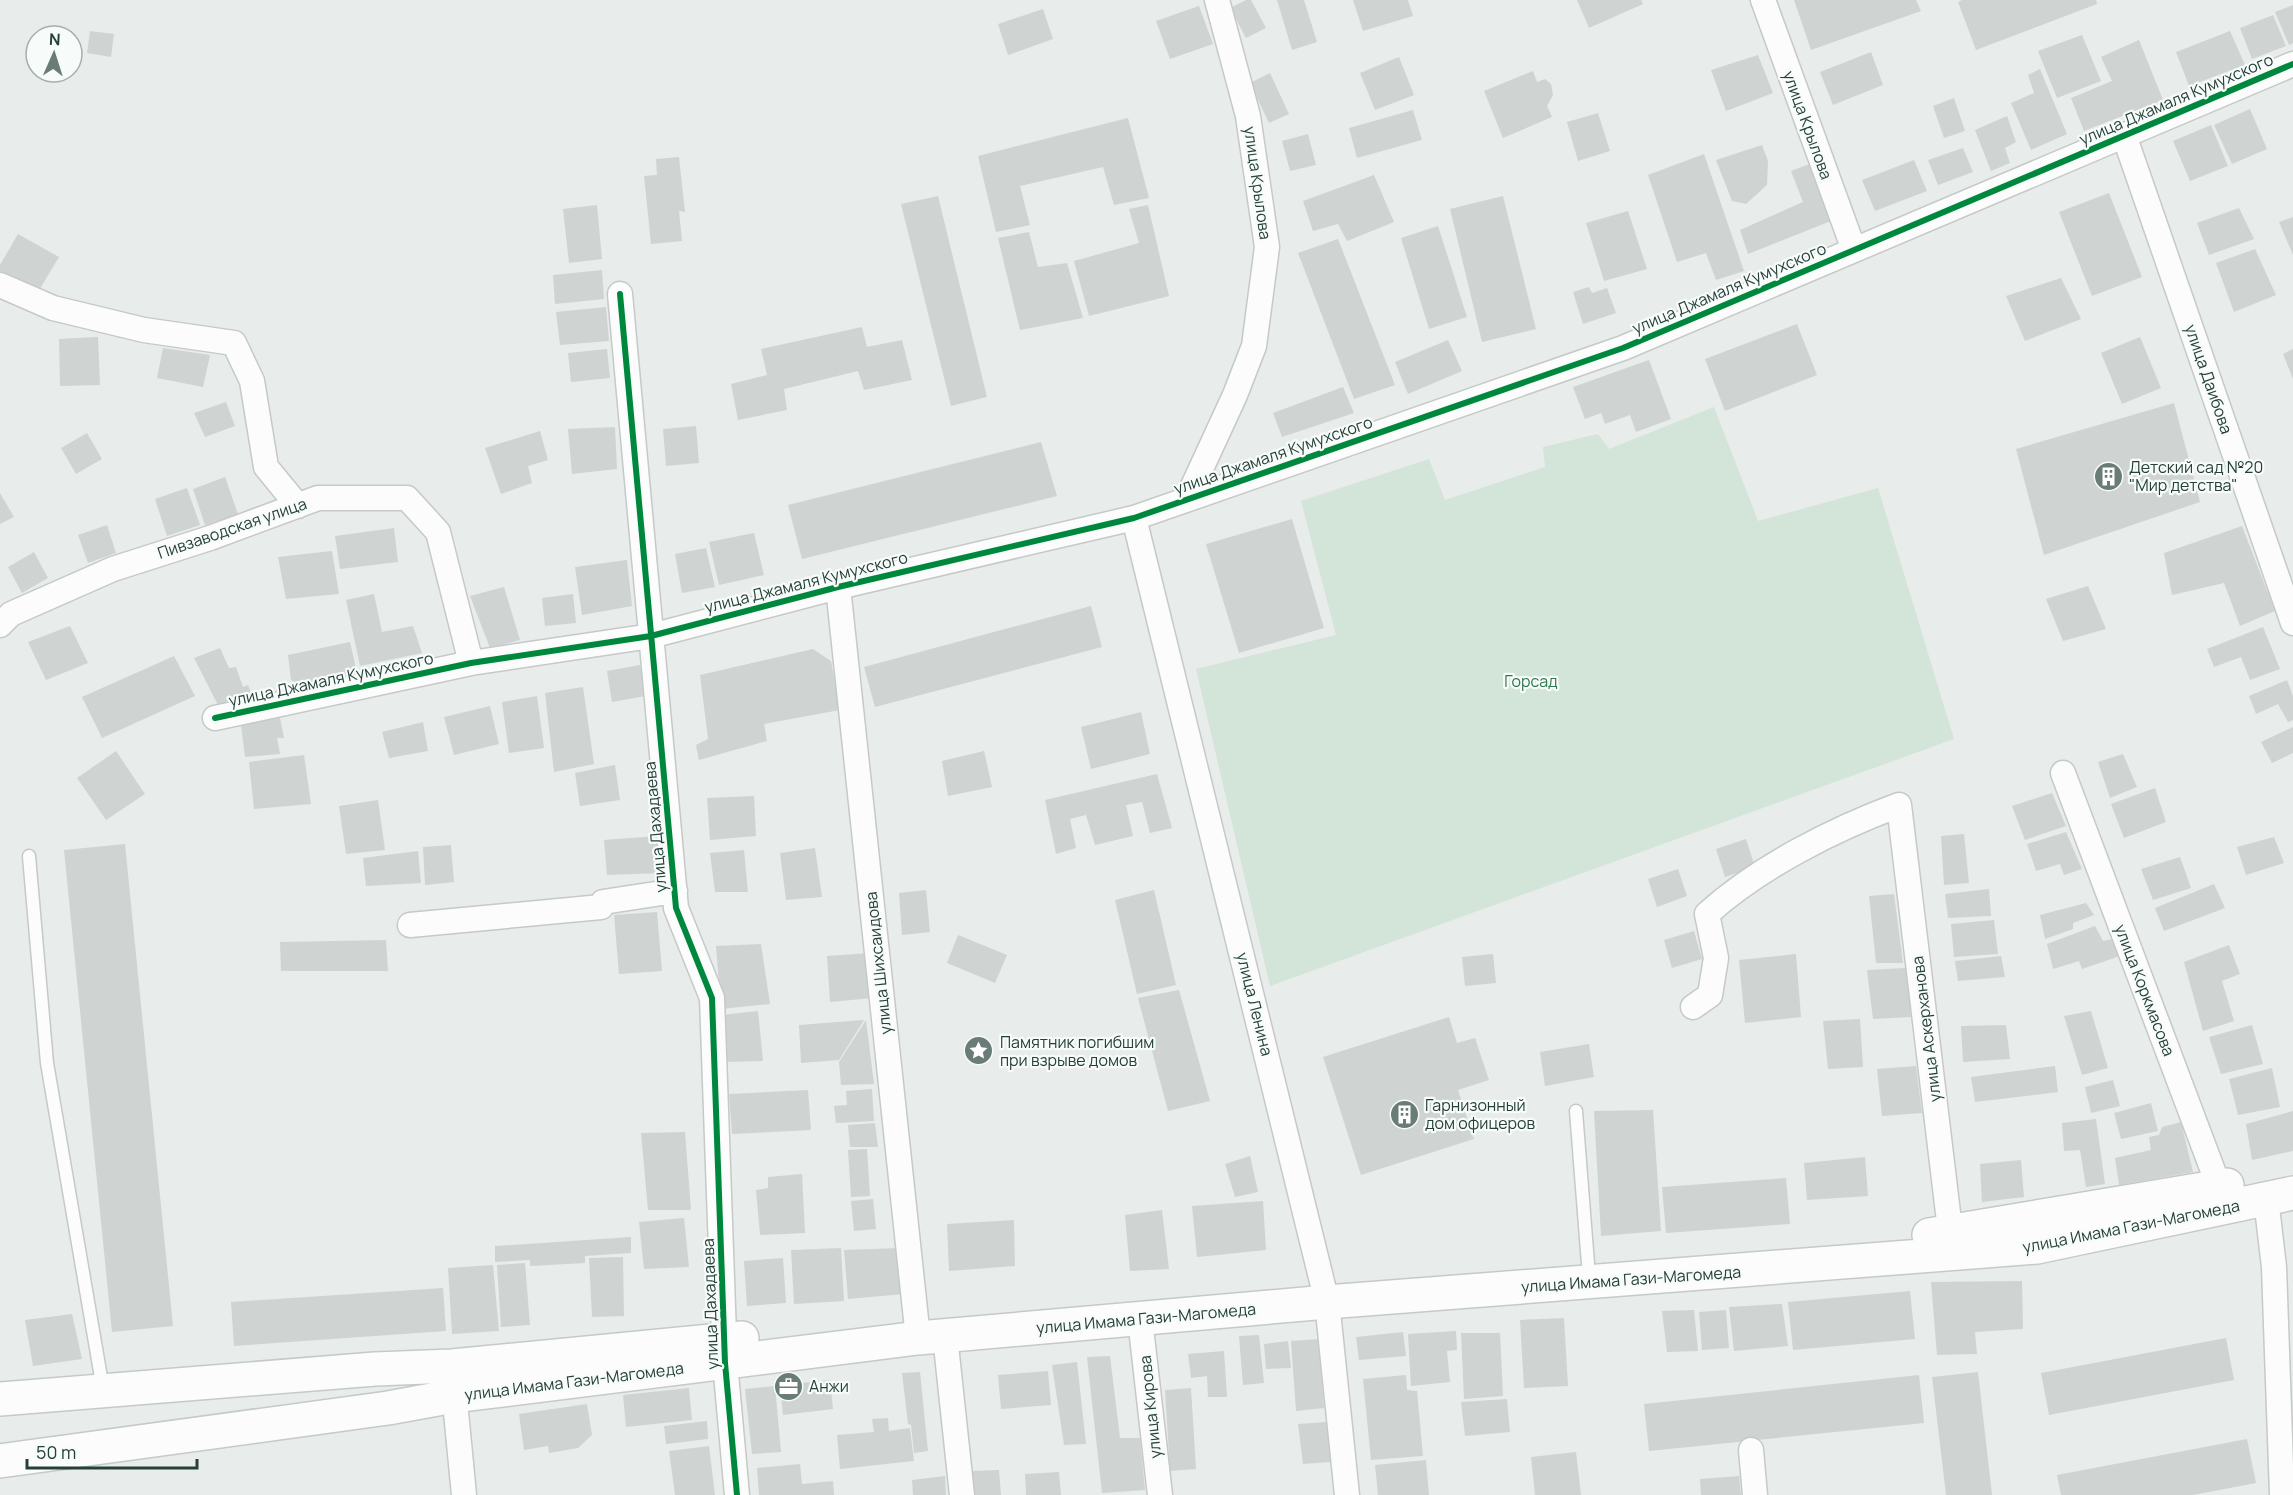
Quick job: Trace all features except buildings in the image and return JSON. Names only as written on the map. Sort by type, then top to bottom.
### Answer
[{"type":"main road","points":[[926,1331],[1325,1295],[1588,1264],[1952,1243],[2223,1197],[2293,1170]]},
{"type":"main road","name":"улица Имама Гази-Магомеда","points":[[2223,1197],[2279,1196]]},
{"type":"main road","name":"улица Имама Гази-Магомеда","points":[[0,1461],[388,1408],[453,1381],[926,1331],[1140,1318],[1325,1295],[1952,1243]]},
{"type":"main road","points":[[0,1399],[375,1369],[453,1381]]},
{"type":"street","name":"улица Крылова","points":[[1187,499],[1235,395],[1254,346],[1267,247],[1248,116],[1217,0]]},
{"type":"street","name":"улица Крылова","points":[[1763,0],[1854,250]]},
{"type":"street","name":"улица Джамаля Кумухского","points":[[215,718],[471,663],[651,636],[838,587],[1134,518],[1623,348],[2293,64]]},
{"type":"street","name":"улица Даибова","points":[[2124,135],[2293,623]]},
{"type":"street","points":[[0,285],[53,308],[144,330],[234,343],[252,381],[266,468],[297,506]]},
{"type":"street","name":"улица Дахадаева","points":[[620,294],[676,908],[712,998],[725,1351],[737,1495]]},
{"type":"street","name":"Пивзаводская улица","points":[[0,625],[11,614],[113,569],[210,538],[318,498],[407,498],[438,532],[471,663]]},
{"type":"street","name":"улица Ленина","points":[[1134,518],[1325,1295],[1347,1495]]},
{"type":"street","name":"улица Шихсаидова","points":[[838,587],[926,1331],[962,1495]]},
{"type":"street","name":"улица Коркмасова","points":[[2063,773],[2223,1197]]},
{"type":"street","name":"улица Аскерханова","points":[[1693,1007],[1710,996],[1716,958],[1707,914],[1731,892],[1795,854],[1855,821],[1899,805],[1952,1243]]},
{"type":"street","points":[[410,925],[600,908],[603,902],[675,891]]},
{"type":"street","points":[[2279,1196],[2274,1267],[2282,1495]]},
{"type":"street","name":"улица Кирова","points":[[1140,1318],[1160,1495]]},
{"type":"street","points":[[453,1381],[464,1495]]},
{"type":"street","points":[[1751,1450],[1755,1495]]},
{"type":"lane","points":[[29,856],[47,1063],[104,1390]]},
{"type":"lane","points":[[1576,1111],[1588,1264]]},
{"type":"green space","name":"Горсад","points":[[1714,407],[1758,521],[1878,488],[1954,739],[1270,986],[1196,669],[1336,635],[1301,501],[1429,459],[1445,500],[1545,467],[1543,447],[1598,434],[1609,449]]},
{"type":"cycle path","points":[[215,718],[471,663],[651,636],[838,587],[1134,518],[1623,348],[2293,64]]},
{"type":"cycle path","points":[[620,294],[676,908],[712,998],[725,1363],[737,1495]]},
{"type":"place","name":"Детский сад №20 \"Мир детства\"","points":[[2108,476]]},
{"type":"place","name":"Памятник погибшим при взрыве домов","points":[[979,1051]]},
{"type":"place","name":"Гарнизонный дом офицеров","points":[[1404,1114]]},
{"type":"place","name":"Анжи","points":[[788,1386]]}]
